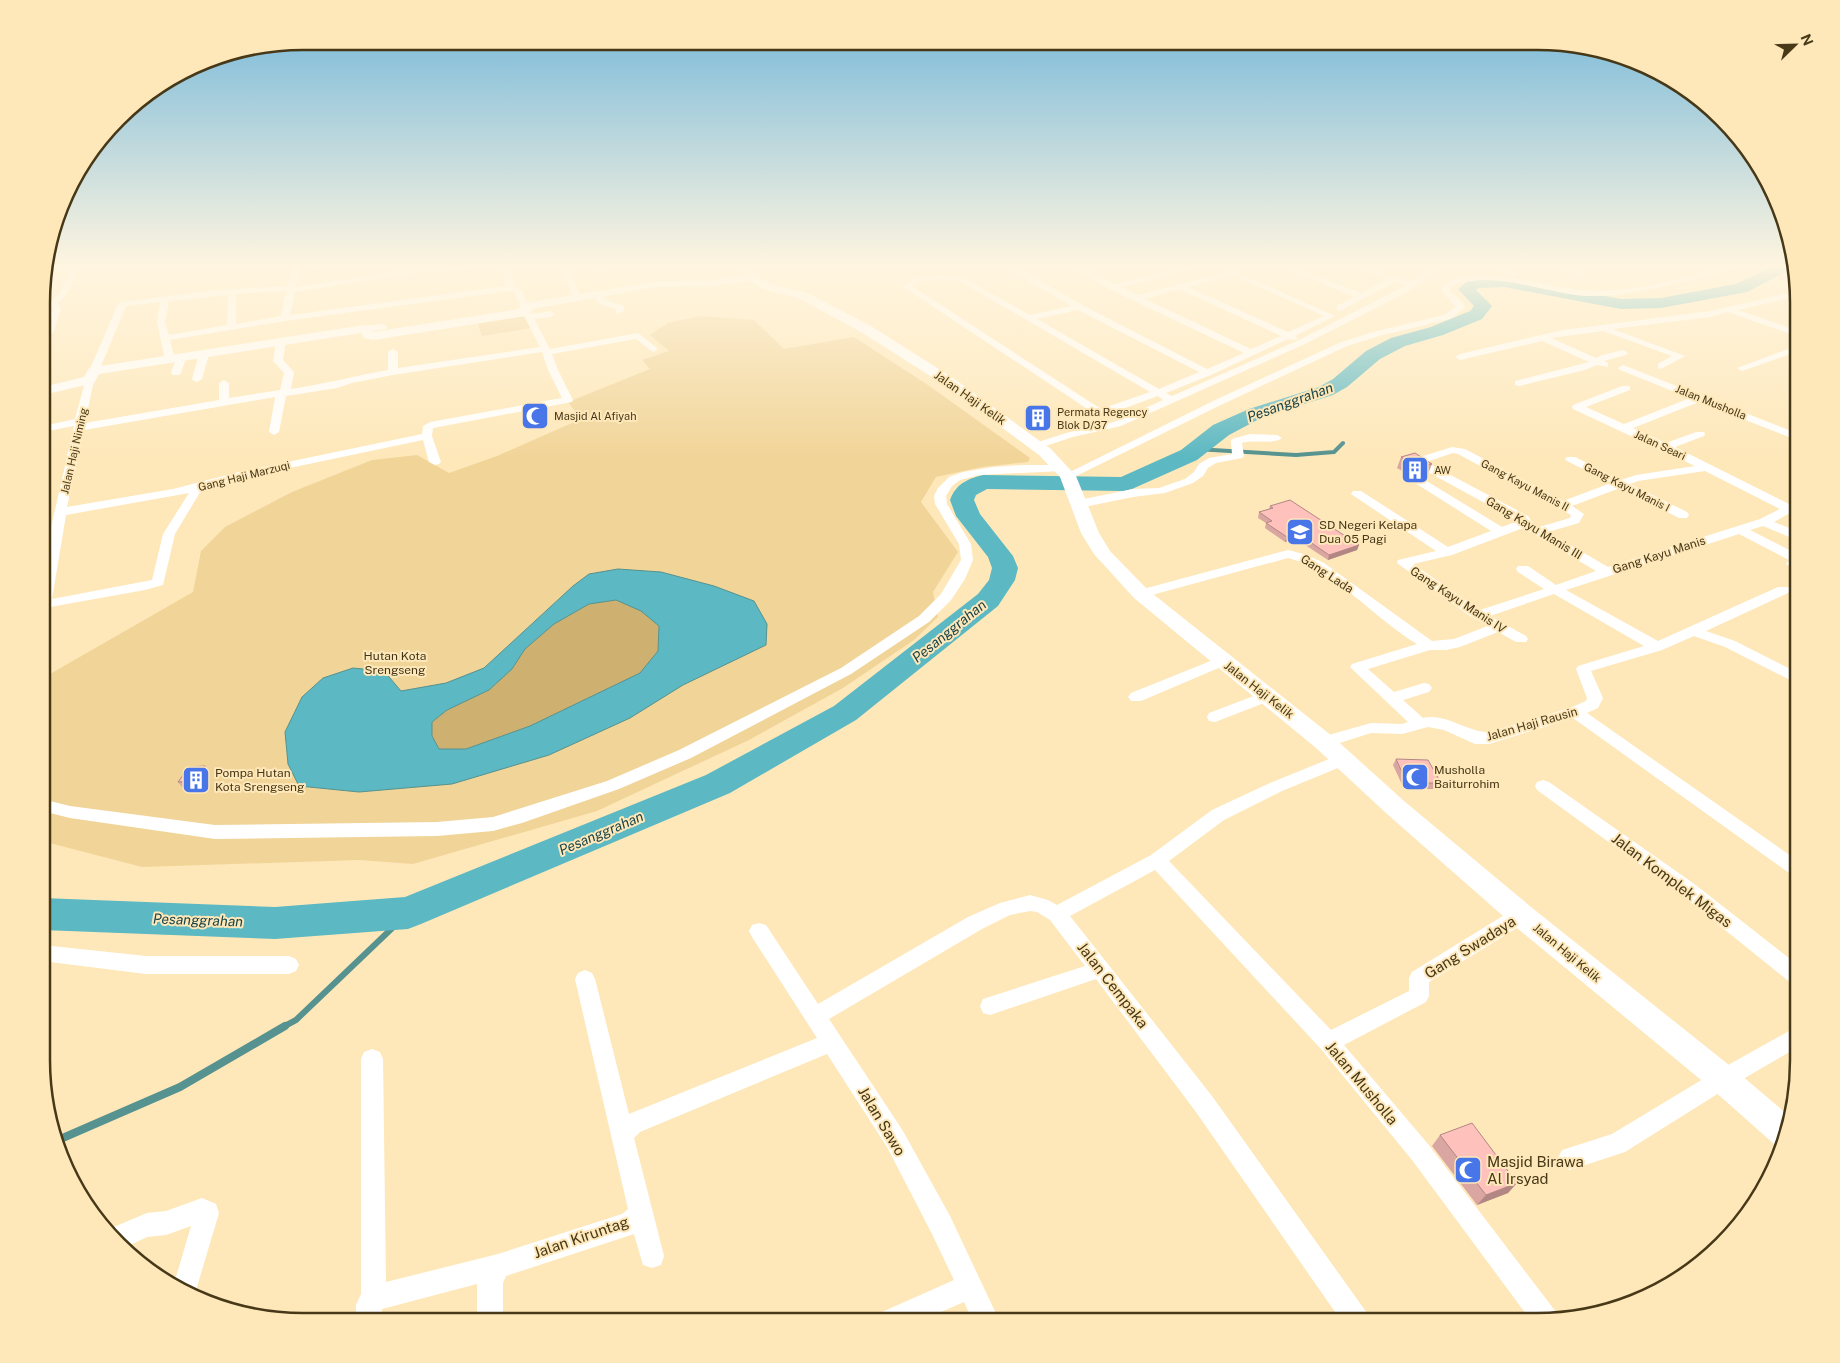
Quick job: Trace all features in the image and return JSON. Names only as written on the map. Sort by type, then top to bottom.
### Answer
[{"type":"street","name":"Jalan Haji Niming","points":[[50,540],[60,512],[92,376],[111,330]]},
{"type":"street","points":[[162,330],[164,338],[176,364]]},
{"type":"street","points":[[164,338],[211,330]]},
{"type":"street","points":[[50,389],[92,376],[176,364],[204,354],[360,330]]},
{"type":"street","points":[[364,330],[368,335],[373,336],[414,330]]},
{"type":"street","points":[[435,462],[428,436],[428,426],[433,423],[536,407],[568,400],[536,330]]},
{"type":"street","name":"Jalan Haji Kelik","points":[[867,330],[948,381],[1040,449],[1071,485],[1090,533],[1103,554],[1141,594],[1324,742],[1395,807],[1521,915],[1723,1079],[1780,1129]]},
{"type":"street","points":[[973,330],[1097,411],[1104,411],[1208,373],[1300,330]]},
{"type":"street","points":[[1048,330],[1171,400]]},
{"type":"street","points":[[1124,330],[1208,373]]},
{"type":"street","points":[[1203,330],[1250,352]]},
{"type":"street","points":[[1281,330],[1306,340]]},
{"type":"street","points":[[1040,449],[1080,441],[1100,429],[1117,424],[1326,330]]},
{"type":"street","points":[[1071,485],[1219,402],[1344,344],[1395,330]]},
{"type":"street","points":[[1460,357],[1544,339],[1563,333],[1590,330]]},
{"type":"street","points":[[1607,330],[1680,356],[1661,366]]},
{"type":"street","points":[[50,428],[337,385],[393,372],[638,336],[654,349]]},
{"type":"street","points":[[1544,339],[1601,363]]},
{"type":"street","points":[[274,432],[289,372],[278,361],[281,341]]},
{"type":"street","points":[[1742,368],[1790,351]]},
{"type":"street","points":[[393,352],[393,372]]},
{"type":"street","points":[[1519,383],[1601,363],[1604,357],[1623,353]]},
{"type":"street","points":[[197,379],[204,354]]},
{"type":"street","name":"Jalan Musholla","points":[[1623,368],[1790,434]]},
{"type":"street","points":[[224,383],[224,402]]},
{"type":"street","name":"Jalan Seari","points":[[1626,388],[1577,407],[1708,468],[1790,499]]},
{"type":"street","points":[[1623,428],[1700,398]]},
{"type":"street","points":[[1666,447],[1700,434]]},
{"type":"street","name":"Gang Haji Marzuqi","points":[[60,512],[198,487],[228,480],[239,474],[428,436]]},
{"type":"street","points":[[50,807],[70,812],[215,832],[437,829],[493,824],[516,818],[613,785],[685,754],[846,671],[924,619],[946,596],[958,579],[966,560],[965,544],[961,535],[941,504],[940,496],[949,482],[970,474],[1005,470],[1071,485],[1132,492],[1161,491],[1189,481],[1199,474],[1203,466],[1213,460],[1238,456],[1236,441],[1250,437],[1277,438]]},
{"type":"street","name":"Gang Kayu Manis II","points":[[1457,450],[1578,514],[1577,518],[1538,531]]},
{"type":"street","name":"Gang Kayu Manis III","points":[[1457,450],[1418,462],[1524,519],[1526,522],[1524,523],[1608,572]]},
{"type":"street","name":"Gang Kayu Manis I","points":[[1571,459],[1683,515]]},
{"type":"street","points":[[1564,505],[1621,483],[1657,474],[1708,468]]},
{"type":"street","points":[[1416,479],[1500,531]]},
{"type":"street","points":[[50,606],[158,582],[169,534],[198,487]]},
{"type":"street","points":[[1357,494],[1447,552]]},
{"type":"street","name":"Gang Kayu Manis","points":[[1479,615],[1764,522],[1790,505]]},
{"type":"street","points":[[1764,522],[1790,533]]},
{"type":"street","name":"Gang Kayu Manis IV","points":[[1521,639],[1479,615],[1404,564],[1405,562],[1447,552],[1524,523]]},
{"type":"street","points":[[1738,529],[1790,555]]},
{"type":"street","name":"Gang Lada","points":[[1141,594],[1288,554],[1296,554],[1334,576],[1429,645]]},
{"type":"street","points":[[1523,569],[1554,589],[1657,647]]},
{"type":"street","name":"Jalan Haji Rausin","points":[[1324,742],[1371,728],[1402,729],[1428,722],[1447,725],[1474,738],[1482,739],[1575,712],[1595,701],[1583,669],[1657,647],[1783,590]]},
{"type":"street","points":[[1420,724],[1359,670],[1358,666],[1429,645],[1437,647],[1453,644],[1498,626]]},
{"type":"street","points":[[1693,632],[1730,644],[1790,675]]},
{"type":"street","points":[[1136,698],[1223,661]]},
{"type":"street","points":[[1391,698],[1424,688]]},
{"type":"street","points":[[1215,717],[1267,696]]},
{"type":"street","points":[[1575,712],[1790,864]]},
{"type":"street","points":[[814,1017],[966,928],[1007,908],[1030,903],[1041,905],[1057,914],[1157,860],[1218,815],[1276,787],[1344,759]]},
{"type":"street","name":"Jalan Komplek Migas","points":[[1543,786],[1686,888],[1790,971]]},
{"type":"street","name":"Jalan Musholla","points":[[1157,860],[1328,1042],[1420,1152],[1541,1313]]},
{"type":"street","name":"Jalan Cempaka","points":[[1057,914],[1204,1104],[1352,1313]]},
{"type":"street","name":"Gang Swadaya","points":[[1328,1042],[1419,996],[1419,978],[1521,915]]},
{"type":"street","name":"Jalan Sawo","points":[[759,931],[895,1139],[983,1313]]},
{"type":"street","points":[[50,954],[146,966],[289,966]]},
{"type":"street","points":[[990,1006],[1101,969]]},
{"type":"street","name":"Jalan Kiruntag","points":[[372,1310],[498,1266],[628,1224],[641,1213],[586,979]]},
{"type":"street","points":[[1570,1158],[1617,1144],[1790,1041]]},
{"type":"street","points":[[622,1135],[632,1124],[831,1042]]},
{"type":"street","points":[[372,1059],[372,1310]]},
{"type":"street","points":[[122,1237],[149,1225],[160,1222],[166,1224],[202,1210],[207,1213],[186,1284]]},
{"type":"street","points":[[641,1213],[652,1256]]},
{"type":"street","points":[[490,1313],[490,1282],[498,1266]]},
{"type":"street","points":[[911,1313],[971,1286]]},
{"type":"green space","points":[[480,330],[521,330],[482,336]]},
{"type":"green space","name":"Hutan Kota Srengseng","points":[[658,330],[764,330],[784,349],[854,337],[928,385],[1030,458],[1028,462],[982,467],[936,477],[921,502],[958,552],[933,592],[938,617],[914,640],[843,688],[749,740],[597,811],[413,864],[359,860],[142,867],[50,843],[50,674],[193,592],[201,551],[225,527],[292,492],[372,460],[417,455],[449,473],[497,456],[581,419],[568,402],[650,369],[642,360],[669,351],[650,335]]},
{"type":"shaded area","points":[[616,600],[641,611],[659,626],[658,651],[640,673],[530,726],[466,749],[439,749],[432,736],[432,722],[447,710],[489,690],[512,669],[525,649],[554,624],[589,604]]},
{"type":"water","points":[[618,569],[661,572],[714,586],[754,601],[767,624],[766,645],[683,685],[630,718],[549,755],[452,784],[359,792],[299,786],[288,764],[285,732],[302,697],[323,678],[353,668],[384,671],[401,691],[446,683],[484,668],[573,586],[589,574]],"holes":[[[616,600],[641,611],[659,626],[658,651],[640,673],[530,726],[466,749],[439,749],[432,736],[432,722],[447,710],[489,690],[512,669],[525,649],[554,624],[589,604]]]},
{"type":"building","points":[[1415,453],[1432,464],[1414,465],[1401,457]]},
{"type":"building","name":"SD Negeri Kelapa Dua 05 Pagi","points":[[1290,500],[1359,545],[1329,555],[1297,533],[1287,537],[1266,523],[1272,521],[1259,512],[1273,508],[1270,506]]},
{"type":"building","name":"Musholla Baiturrohim","points":[[1396,759],[1428,760],[1441,783],[1407,783]]},
{"type":"building","points":[[205,766],[195,781],[178,782],[189,767]]},
{"type":"building","points":[[1472,1123],[1517,1183],[1486,1195],[1440,1135]]},
{"type":"waterway","name":"Pesanggrahan","points":[[50,914],[275,923],[408,913],[718,784],[845,713],[988,600],[1002,580],[1005,568],[1000,556],[968,516],[962,500],[965,491],[983,482],[1124,484],[1189,455],[1221,430],[1256,413],[1326,391],[1340,383],[1373,355],[1398,342],[1440,330]]},
{"type":"waterway","points":[[1196,449],[1296,455],[1334,452],[1343,443]]},
{"type":"waterway","points":[[283,1027],[296,1020],[408,913]]},
{"type":"waterway","points":[[62,1138],[180,1087],[285,1026]]},
{"type":"place","name":"Masjid Al Afiyah","points":[[535,416]]},
{"type":"place","name":"Permata Regency Blok D/37","points":[[1038,418]]},
{"type":"place","name":"AW","points":[[1415,470]]},
{"type":"place","name":"SD Negeri Kelapa Dua 05 Pagi","points":[[1300,532]]},
{"type":"place","name":"Musholla Baiturrohim","points":[[1415,777]]},
{"type":"place","name":"Pompa Hutan Kota Srengseng","points":[[196,780]]},
{"type":"place","name":"Masjid Birawa Al Irsyad","points":[[1468,1170]]}]
